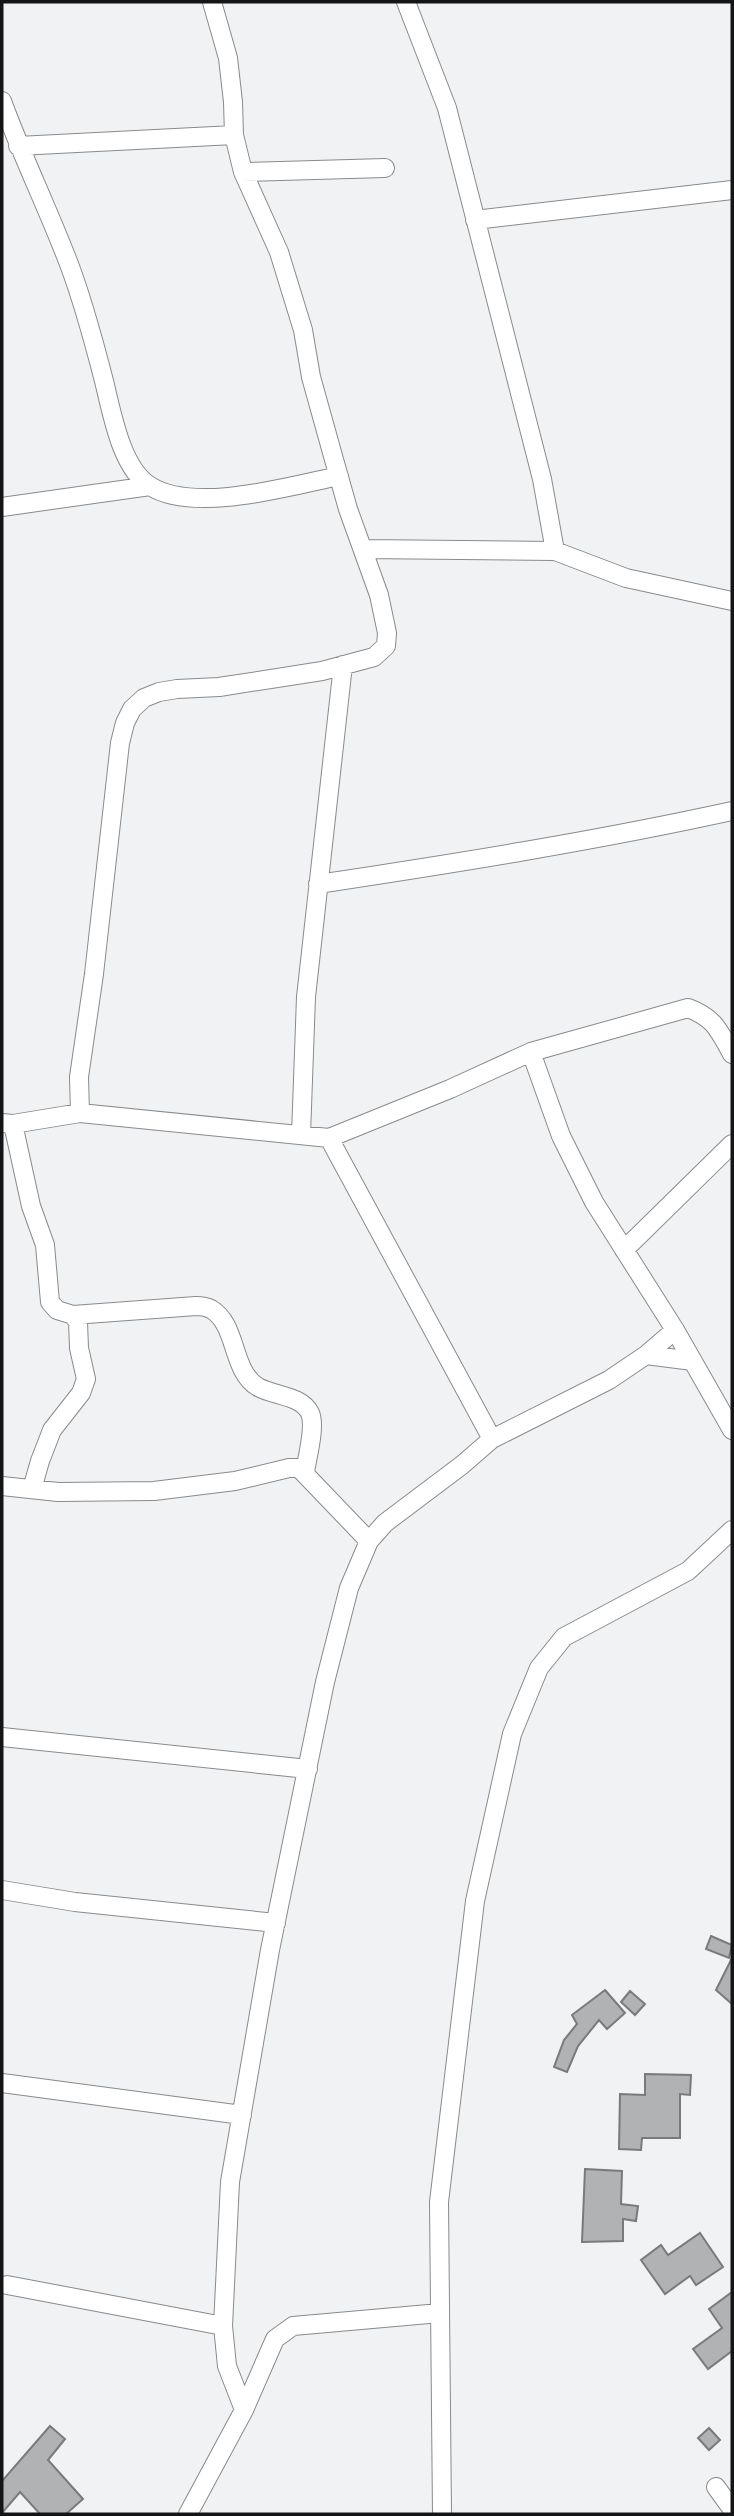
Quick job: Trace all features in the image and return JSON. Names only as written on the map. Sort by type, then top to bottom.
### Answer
[{"type":"street","points":[[80,1113],[79,1077],[94,974],[120,743],[132,709],[144,698],[159,692],[219,687],[322,671],[374,657],[386,646],[385,615],[339,476],[311,377],[303,330],[279,252],[243,172],[234,135],[228,58],[212,2]]},
{"type":"street","points":[[406,2],[447,108],[542,479],[555,551]]},
{"type":"street","points":[[2,101],[18,146],[69,264],[103,378],[114,427],[130,464],[150,486],[172,494],[216,499],[339,476]]},
{"type":"street","points":[[18,146],[234,135]]},
{"type":"street","points":[[243,172],[385,168]]},
{"type":"street","points":[[475,220],[732,190]]},
{"type":"street","points":[[2,507],[150,486]]},
{"type":"street","points":[[363,549],[555,551],[626,578],[732,601]]},
{"type":"street","points":[[300,1135],[306,997],[344,665]]},
{"type":"street","points":[[318,884],[493,857],[656,828],[732,811]]},
{"type":"street","points":[[305,1472],[313,1422],[310,1413],[303,1404],[258,1387],[248,1378],[222,1319],[211,1308],[196,1306],[73,1315],[57,1310],[50,1302],[45,1245],[7,1124],[80,1113],[329,1138],[450,1089],[531,1052],[688,1008],[704,1014],[714,1022],[732,1055]]},
{"type":"street","points":[[531,1052],[561,1136],[594,1202],[675,1330],[732,1430]]},
{"type":"street","points":[[329,1138],[492,1439]]},
{"type":"street","points":[[625,1250],[732,1144]]},
{"type":"street","points":[[13,1490],[40,1461],[52,1430],[81,1393],[86,1379],[79,1348],[78,1322],[73,1315]]},
{"type":"street","points":[[244,2410],[227,2366],[223,2326],[230,2182],[276,1923],[325,1682],[349,1588],[369,1541],[385,1523],[492,1439],[609,1380],[646,1355],[675,1330]]},
{"type":"street","points":[[646,1355],[693,1361]]},
{"type":"street","points":[[13,1490],[154,1491],[235,1481],[299,1468],[369,1541]]},
{"type":"street","points":[[442,2514],[439,2202],[475,1901],[512,1734],[539,1668],[564,1637],[688,1571],[732,1530]]},
{"type":"street","points":[[2,1737],[308,1769]]},
{"type":"street","points":[[2,1890],[75,1902],[276,1923]]},
{"type":"street","points":[[2,2083],[242,2115]]},
{"type":"street","points":[[7,2285],[223,2326]]},
{"type":"street","points":[[188,2514],[244,2410],[275,2339],[293,2326],[440,2313]]},
{"type":"street","points":[[716,2487],[732,2509]]},
{"type":"building","points":[[711,1936],[732,1945],[729,1958],[706,1949]]},
{"type":"building","points":[[732,1958],[732,2004],[716,1990]]},
{"type":"building","points":[[605,1990],[625,2013],[607,2029],[599,2020],[578,2046],[567,2072],[554,2067],[564,2040],[577,2024],[572,2015]]},
{"type":"building","points":[[630,1991],[645,2004],[635,2015],[621,2002]]},
{"type":"building","points":[[645,2074],[691,2075],[690,2095],[680,2094],[680,2138],[642,2138],[641,2150],[619,2149],[620,2094],[645,2095]]},
{"type":"building","points":[[585,2169],[622,2171],[621,2204],[638,2206],[636,2221],[623,2219],[623,2241],[582,2242]]},
{"type":"building","points":[[700,2233],[723,2267],[696,2285],[690,2276],[665,2294],[641,2260],[661,2245],[668,2255]]},
{"type":"building","points":[[732,2292],[732,2351],[708,2369],[693,2349],[722,2328],[709,2309]]},
{"type":"building","points":[[50,2426],[65,2439],[48,2460],[83,2499],[66,2514],[40,2514],[20,2492],[2,2513],[2,2481]]},
{"type":"building","points":[[709,2428],[720,2440],[709,2450],[698,2438]]}]
